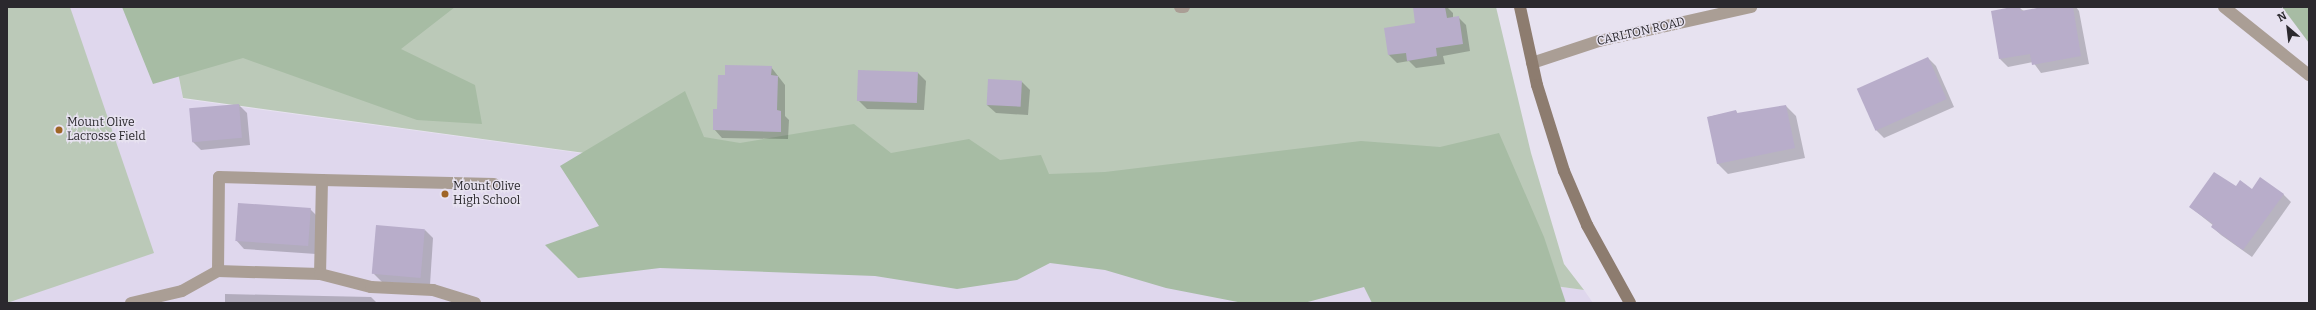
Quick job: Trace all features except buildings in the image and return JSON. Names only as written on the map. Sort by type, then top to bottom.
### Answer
[{"type":"main road","points":[[1520,7],[1542,106],[1575,198],[1603,258],[1630,303]]},
{"type":"street","name":"CARLTON ROAD","points":[[1532,63],[1599,41],[1752,7]]},
{"type":"street","points":[[2224,7],[2309,75]]},
{"type":"street","points":[[218,271],[219,177],[494,184]]},
{"type":"street","points":[[320,274],[322,180]]},
{"type":"street","points":[[131,303],[182,291],[218,271],[320,274],[371,287],[433,290],[475,303]]},
{"type":"shaded area","name":"Mount Olive High School","points":[[7,7],[165,7],[183,99],[1584,290],[1593,303],[7,303]]},
{"type":"green space","name":"Mount Olive Lacrosse Field","points":[[7,7],[70,7],[154,253],[7,303]]},
{"type":"green space","points":[[122,7],[455,7],[401,49],[475,85],[482,124],[417,120],[243,58],[153,84]]},
{"type":"green space","points":[[165,7],[1496,7],[1531,153],[1564,264],[1584,290],[183,98]]},
{"type":"green space","points":[[2282,7],[2309,7],[2309,43]]},
{"type":"green space","points":[[685,91],[704,137],[740,143],[854,124],[891,153],[969,139],[1000,160],[1041,155],[1049,174],[1105,172],[1361,141],[1440,147],[1499,133],[1544,237],[1566,303],[1372,303],[1364,287],[1304,303],[1243,303],[1166,288],[1105,270],[1050,263],[1017,280],[957,289],[875,276],[660,268],[578,278],[545,245],[599,226],[560,166]]},
{"type":"place","name":"Mount Olive Lacrosse Field","points":[[59,130]]},
{"type":"place","name":"Mount Olive High School","points":[[445,194]]}]
